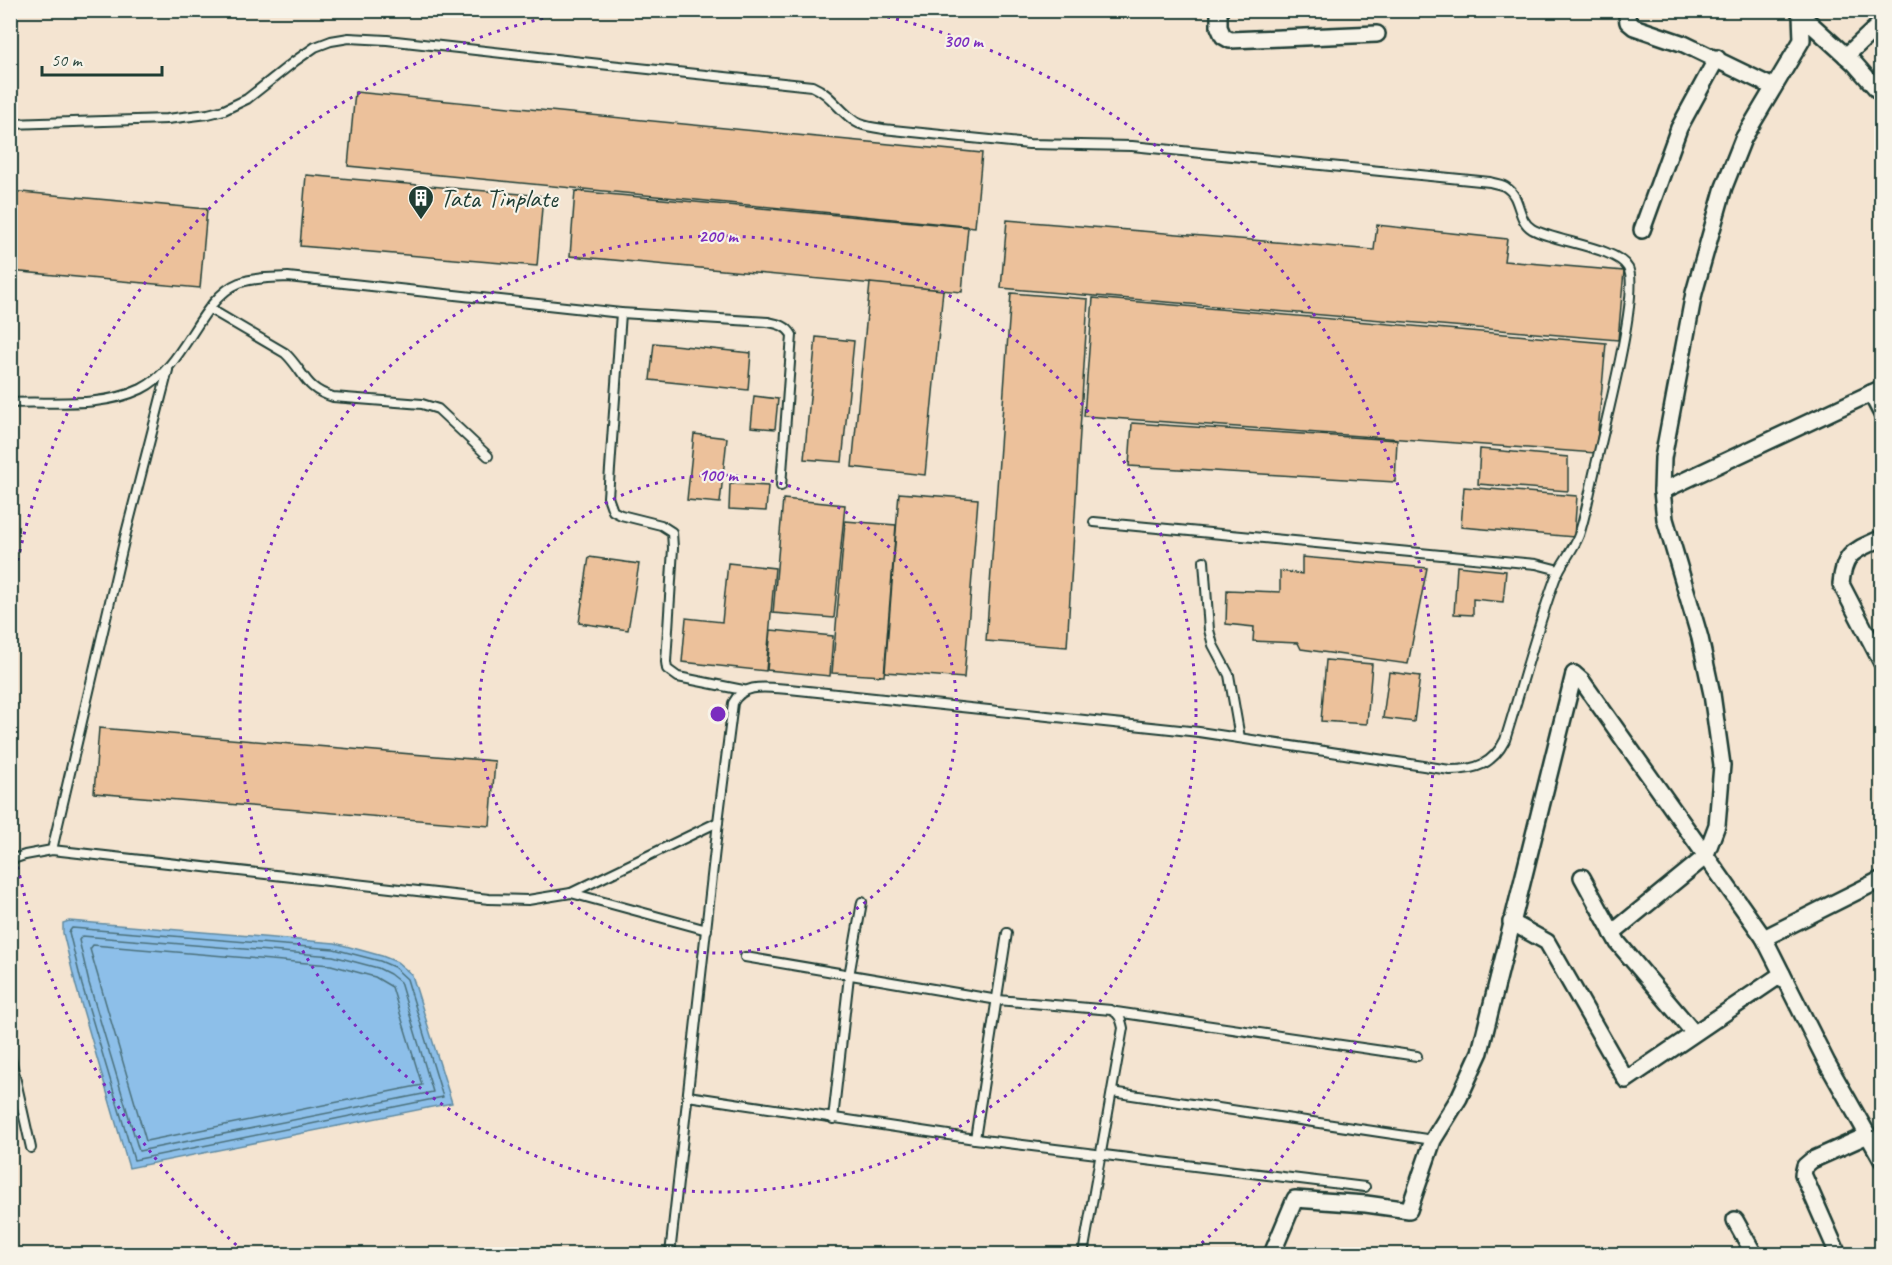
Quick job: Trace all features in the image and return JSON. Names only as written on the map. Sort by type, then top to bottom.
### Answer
[{"type":"street","points":[[1219,10],[1223,36],[1230,40],[1377,34]]},
{"type":"street","points":[[1626,10],[1628,22],[1634,27],[1717,58],[1773,87]]},
{"type":"street","points":[[1799,13],[1846,56],[1881,95]]},
{"type":"street","points":[[1612,933],[1705,857],[1717,825],[1722,765],[1710,683],[1700,638],[1665,519],[1662,491],[1663,458],[1694,292],[1724,187],[1743,139],[1802,39],[1799,13]]},
{"type":"street","points":[[1846,56],[1881,22]]},
{"type":"street","points":[[1642,230],[1679,128],[1717,58]]},
{"type":"street","points":[[1662,491],[1876,391],[1881,414]]},
{"type":"street","points":[[1881,538],[1850,554],[1842,570],[1841,584],[1881,663]]},
{"type":"street","points":[[1272,1254],[1294,1199],[1366,1204],[1409,1210],[1433,1140],[1459,1098],[1480,1052],[1574,674],[1582,681],[1764,938],[1827,1064],[1880,1154]]},
{"type":"street","points":[[1582,877],[1618,943],[1694,1033]]},
{"type":"street","points":[[1764,938],[1881,879]]},
{"type":"street","points":[[1511,922],[1547,942],[1626,1080],[1782,974]]},
{"type":"street","points":[[1838,1254],[1803,1174],[1805,1166],[1812,1160],[1868,1135]]},
{"type":"street","points":[[1735,1220],[1754,1254]]},
{"type":"lane","points":[[10,124],[167,119],[208,114],[224,110],[247,99],[315,47],[349,38],[378,39],[812,86],[823,90],[856,122],[864,126],[883,129],[1029,144],[1132,146],[1503,185],[1512,192],[1523,220],[1531,229],[1606,253],[1624,262],[1629,268],[1631,277],[1628,317],[1617,373],[1580,533],[1559,570],[1505,740],[1498,753],[1483,764],[1467,770],[1450,770],[1187,731],[789,689],[752,688],[743,690],[678,677],[668,669],[666,662],[674,548],[672,532],[661,525],[621,515],[613,511],[609,504],[608,475],[621,313]]},
{"type":"lane","points":[[10,403],[78,402],[118,397],[140,390],[168,370],[222,295],[237,284],[258,278],[288,277],[621,313],[768,322],[779,324],[788,329],[792,335],[781,486]]},
{"type":"lane","points":[[210,309],[285,353],[294,362],[310,387],[320,394],[422,404],[438,409],[488,456]]},
{"type":"lane","points":[[52,850],[125,537],[168,370]]},
{"type":"lane","points":[[1094,522],[1536,564],[1559,570]]},
{"type":"lane","points":[[1204,561],[1209,630],[1213,645],[1229,675],[1240,738]]},
{"type":"lane","points":[[670,1254],[733,703],[743,690]]},
{"type":"lane","points":[[10,860],[52,850],[489,899],[528,900],[571,893],[718,822]]},
{"type":"lane","points":[[571,893],[707,930]]},
{"type":"lane","points":[[832,1119],[849,976],[862,902]]},
{"type":"lane","points":[[975,1139],[1007,933]]},
{"type":"lane","points":[[745,957],[998,1000],[1110,1010],[1417,1056]]},
{"type":"lane","points":[[1083,1254],[1123,1028],[1116,1012]]},
{"type":"lane","points":[[10,1054],[32,1148]]},
{"type":"lane","points":[[1112,1092],[1433,1140]]},
{"type":"lane","points":[[688,1096],[975,1139],[1365,1187]]},
{"type":"water","points":[[69,921],[335,943],[397,962],[412,975],[452,1103],[129,1168],[76,986],[63,933],[63,923]]},
{"type":"building","points":[[355,92],[982,153],[975,227],[348,166]]},
{"type":"building","name":"Tata Tinplate","points":[[306,175],[543,196],[537,266],[300,246]]},
{"type":"building","points":[[10,191],[207,209],[200,288],[10,271]]},
{"type":"building","points":[[575,191],[968,227],[962,292],[570,256]]},
{"type":"building","points":[[1007,220],[1374,250],[1377,225],[1507,239],[1504,261],[1624,271],[1618,340],[1001,288]]},
{"type":"building","points":[[870,283],[943,290],[925,475],[852,467]]},
{"type":"building","points":[[1011,293],[1088,299],[1067,647],[986,641]]},
{"type":"building","points":[[1093,298],[1606,343],[1596,453],[1084,416]]},
{"type":"building","points":[[816,337],[854,341],[842,462],[804,459]]},
{"type":"building","points":[[654,343],[751,353],[748,390],[650,380]]},
{"type":"building","points":[[754,396],[778,399],[775,429],[751,427]]},
{"type":"building","points":[[1132,423],[1397,440],[1395,482],[1129,466]]},
{"type":"building","points":[[694,434],[727,438],[720,503],[687,500]]},
{"type":"building","points":[[1480,449],[1568,457],[1568,491],[1478,484]]},
{"type":"building","points":[[730,484],[768,486],[766,511],[729,509]]},
{"type":"building","points":[[1464,487],[1577,496],[1574,537],[1461,527]]},
{"type":"building","points":[[899,493],[978,499],[964,678],[885,672]]},
{"type":"building","points":[[783,499],[845,505],[834,618],[773,613]]},
{"type":"building","points":[[845,521],[896,525],[884,676],[832,673]]},
{"type":"building","points":[[589,557],[639,564],[628,630],[579,623]]},
{"type":"building","points":[[1302,557],[1427,568],[1408,664],[1301,649],[1298,643],[1253,641],[1254,627],[1226,624],[1227,590],[1280,592],[1280,571],[1302,574]]},
{"type":"building","points":[[728,563],[775,568],[766,671],[682,662],[686,618],[722,622]]},
{"type":"building","points":[[1457,566],[1506,571],[1503,602],[1473,599],[1473,615],[1454,614]]},
{"type":"building","points":[[771,630],[833,636],[830,676],[767,670]]},
{"type":"building","points":[[1326,660],[1372,664],[1367,724],[1321,721]]},
{"type":"building","points":[[1389,672],[1420,676],[1414,722],[1383,718]]},
{"type":"building","points":[[99,728],[495,761],[490,826],[94,793]]},
{"type":"place","name":"Tata Tinplate","points":[[421,221]]}]
